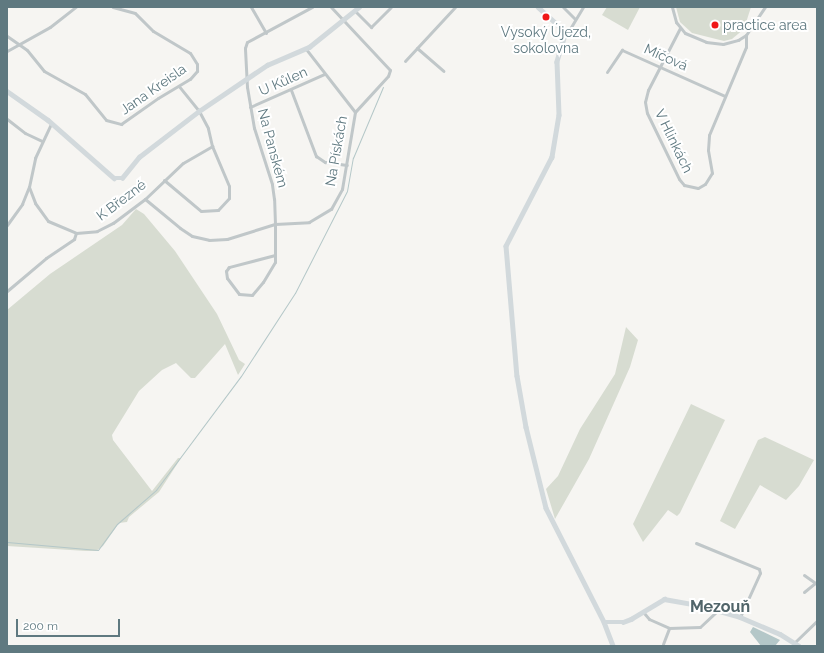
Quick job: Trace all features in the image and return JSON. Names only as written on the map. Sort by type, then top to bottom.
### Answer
[{"type":"street","points":[[7,51],[16,44],[50,27],[76,7]]},
{"type":"street","name":"Jana Kreisla","points":[[7,36],[32,55],[44,71],[86,94],[106,120],[116,125],[125,123],[158,98],[190,79],[197,71],[194,57],[153,31],[135,13],[113,7]]},
{"type":"street","points":[[251,7],[266,33],[312,7]]},
{"type":"street","points":[[331,7],[390,72],[355,112]]},
{"type":"street","points":[[7,92],[51,123],[118,179],[125,176],[150,147],[198,111],[267,65],[306,48],[359,7]]},
{"type":"street","points":[[355,11],[371,26],[391,7]]},
{"type":"street","points":[[405,61],[455,7]]},
{"type":"street","points":[[538,7],[562,28],[564,39]]},
{"type":"street","points":[[563,7],[575,19]]},
{"type":"street","points":[[583,7],[564,39],[557,62],[557,133],[550,163],[506,246],[513,347],[526,427],[546,508],[604,622],[613,646]]},
{"type":"street","points":[[672,7],[680,28],[691,36],[714,44],[730,43],[746,35],[764,7]]},
{"type":"street","name":"V Hlinkách","points":[[680,28],[646,96],[645,108],[679,179],[684,185],[698,188],[711,178],[713,169],[708,140],[746,47],[746,35]]},
{"type":"street","name":"Na Panském","points":[[266,33],[246,45],[250,107],[258,146],[272,184],[275,224],[275,255],[273,268],[252,295],[239,294],[227,278],[226,271],[229,267],[275,255]]},
{"type":"street","name":"Na Pískách","points":[[145,199],[175,224],[202,239],[221,240],[275,224],[303,224],[326,213],[341,194],[355,112],[324,74],[306,48]]},
{"type":"street","points":[[417,48],[443,71]]},
{"type":"street","name":"Míčová","points":[[607,72],[622,50],[725,96]]},
{"type":"street","name":"U Kůlen","points":[[250,107],[324,74]]},
{"type":"street","points":[[164,180],[201,211],[214,212],[223,207],[230,190],[212,146],[211,134],[198,111],[178,86]]},
{"type":"street","points":[[291,90],[316,156],[324,162],[347,165]]},
{"type":"street","points":[[7,119],[25,132],[42,141]]},
{"type":"street","points":[[7,225],[19,211],[29,187],[31,170],[42,141],[51,123]]},
{"type":"street","name":"K Březné","points":[[76,233],[104,228],[145,199],[183,162],[212,146]]},
{"type":"street","points":[[7,291],[40,263],[74,239],[76,233],[48,221],[38,208],[29,187]]},
{"type":"street","points":[[696,543],[759,570],[760,573],[740,617]]},
{"type":"street","points":[[804,575],[816,583],[804,592]]},
{"type":"street","points":[[604,622],[623,622],[644,613],[664,599],[718,610],[740,617],[797,644],[817,621]]},
{"type":"street","points":[[644,613],[649,619],[669,628],[700,627],[718,610]]},
{"type":"street","points":[[663,644],[669,628]]},
{"type":"shaded area","points":[[607,7],[640,7],[628,30],[602,15]]},
{"type":"shaded area","name":"practice area","points":[[676,7],[751,7],[744,29],[732,39],[724,41],[692,33],[680,22]]},
{"type":"shaded area","points":[[136,209],[144,214],[175,251],[217,314],[239,360],[245,364],[238,375],[225,344],[195,378],[191,378],[176,363],[162,370],[139,391],[112,435],[113,440],[152,491],[178,458],[181,458],[159,492],[129,517],[127,522],[119,523],[103,546],[96,551],[86,551],[7,546],[7,310],[50,274],[122,225]]},
{"type":"shaded area","points":[[626,327],[638,340],[630,367],[589,459],[555,519],[546,489],[558,476],[580,429],[615,374]]},
{"type":"shaded area","points":[[691,404],[725,420],[680,513],[677,516],[668,510],[643,542],[633,524]]},
{"type":"shaded area","points":[[765,437],[814,460],[799,486],[786,500],[760,485],[735,529],[720,521],[758,440]]},
{"type":"shaded area","points":[[753,627],[780,640],[775,646],[761,646],[750,632]]},
{"type":"waterway","points":[[7,542],[98,550],[117,524],[156,490],[241,376],[295,293],[347,191],[353,158],[383,87]]},
{"type":"place","name":"Vysoký Újezd, sokolovna","points":[[546,17]]},
{"type":"place","name":"practice area","points":[[715,25]]},
{"type":"district","name":"Mezouň","points":[[720,607]]}]
